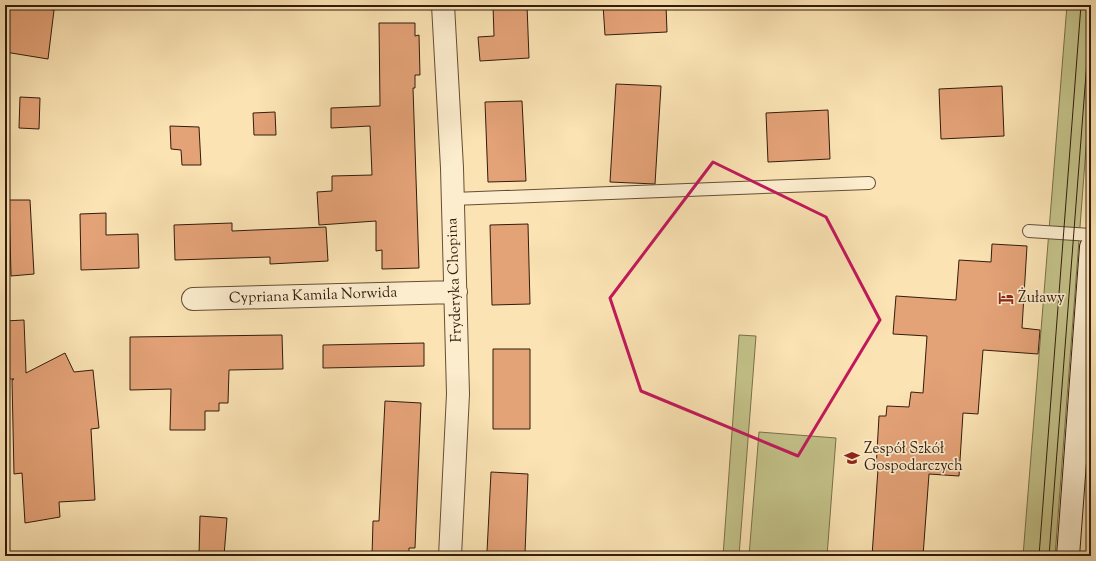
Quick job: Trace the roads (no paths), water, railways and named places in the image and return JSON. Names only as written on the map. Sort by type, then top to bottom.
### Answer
[{"type":"street","name":"Fryderyka Chopina","points":[[443,5],[453,199],[458,394],[450,556]]},
{"type":"street","points":[[1068,556],[1091,248]]},
{"type":"street","name":"Cypriana Kamila Norwida","points":[[193,299],[456,292]]},
{"type":"lane","points":[[453,199],[869,183]]},
{"type":"lane","points":[[1029,231],[1091,235]]},
{"type":"tram line","points":[[1039,556],[1081,5]]},
{"type":"tram line","points":[[1049,556],[1091,9]]},
{"type":"place","name":"Żuławy","points":[[1006,298]]},
{"type":"place","name":"Zespół Szkół Gospodarczych","points":[[852,458]]}]
